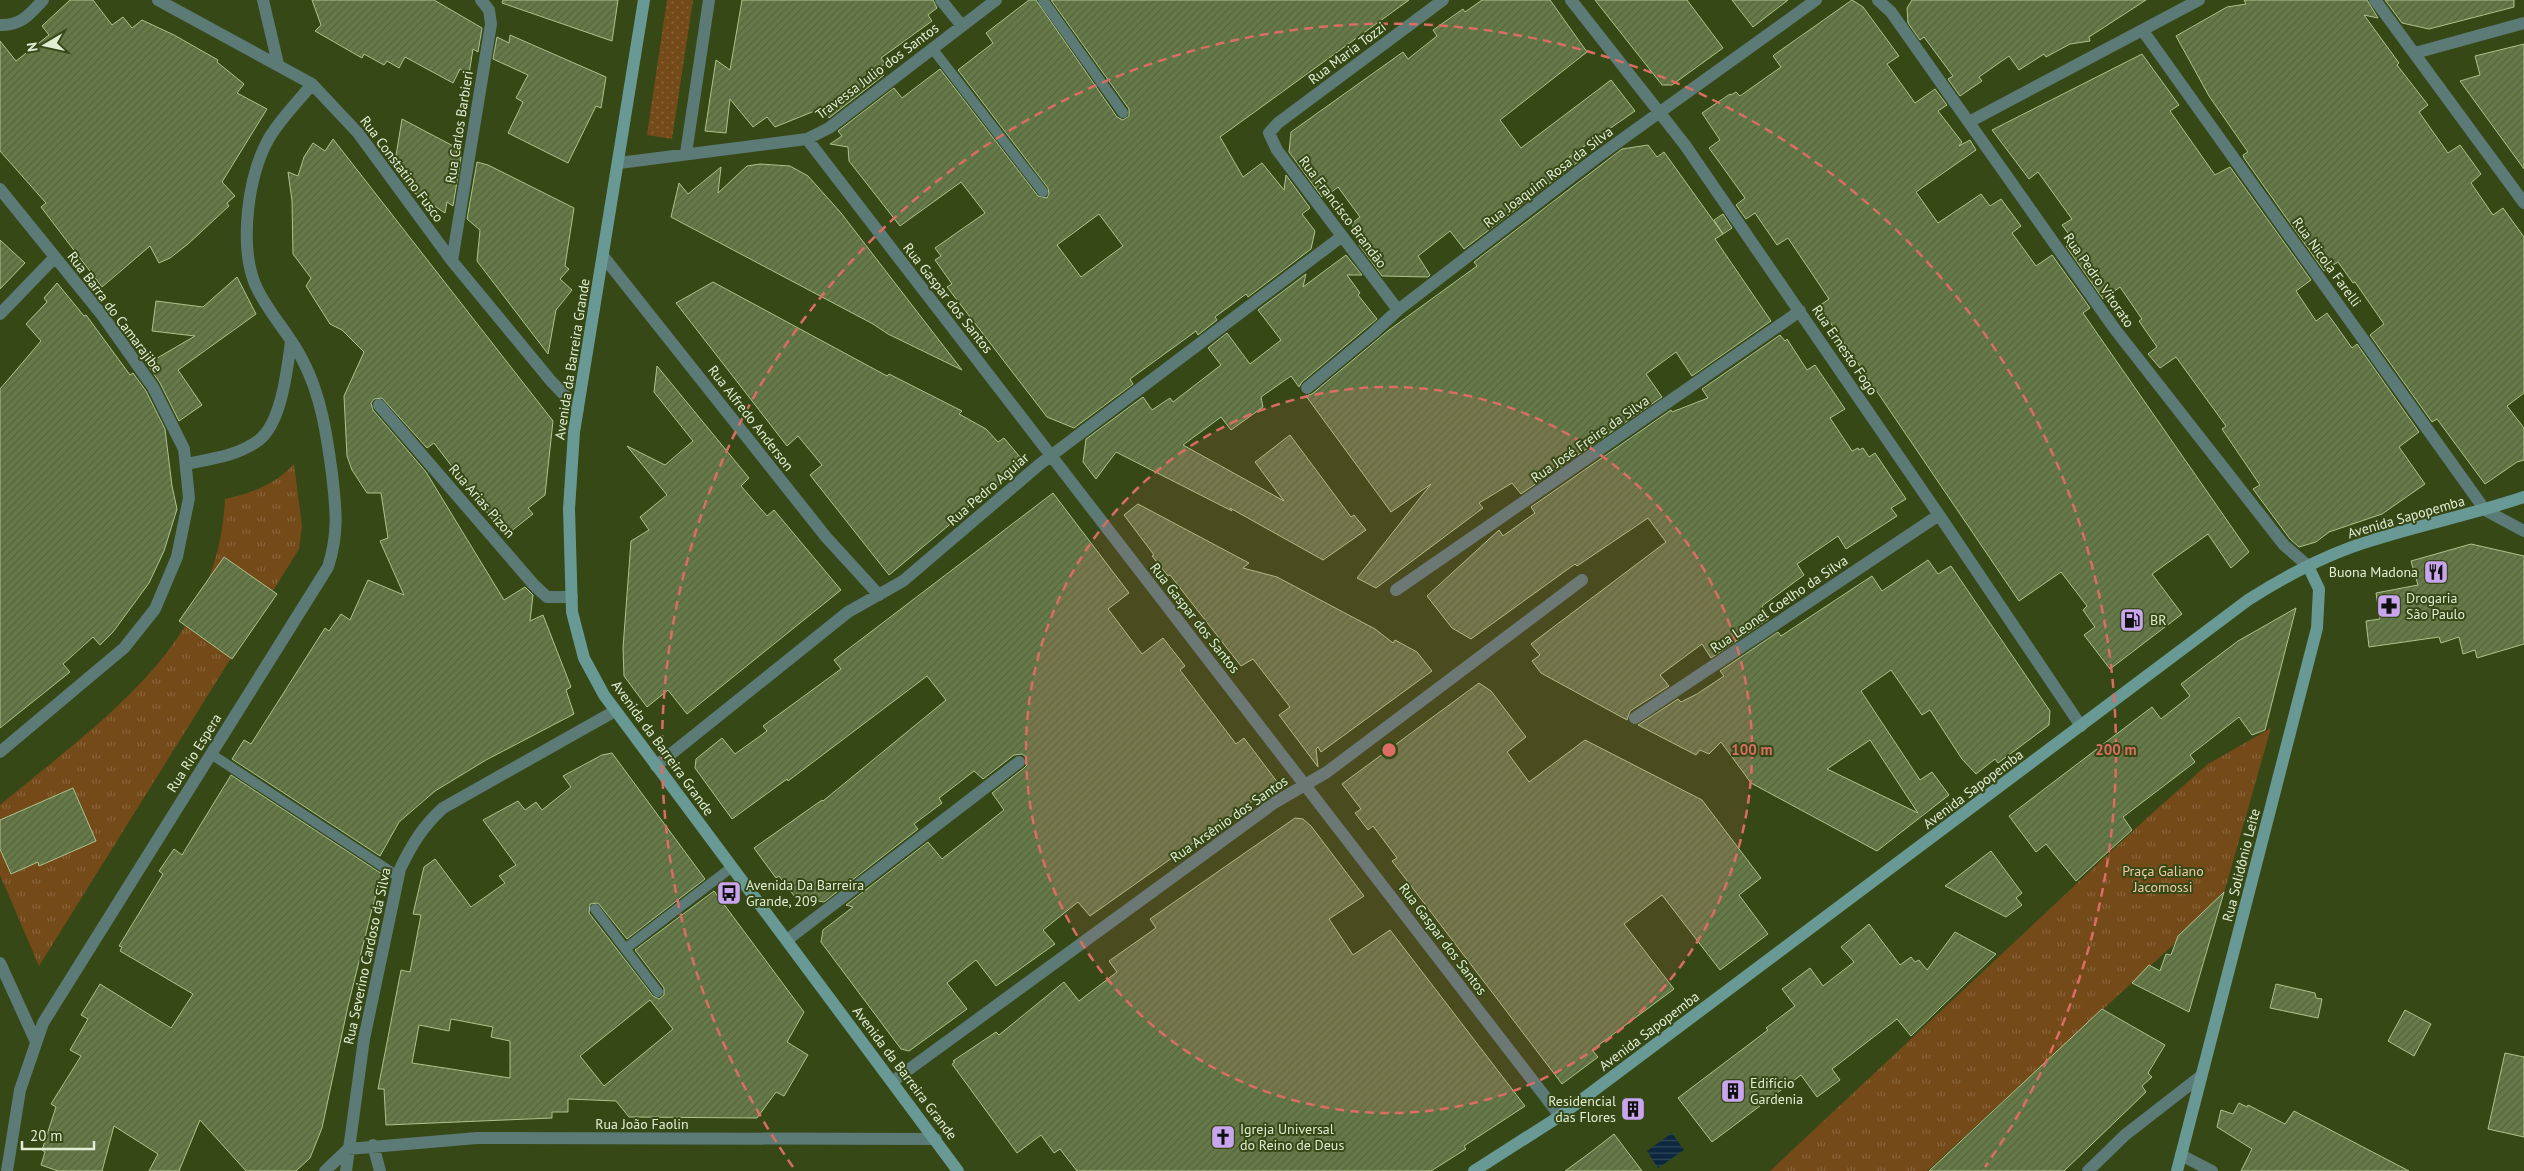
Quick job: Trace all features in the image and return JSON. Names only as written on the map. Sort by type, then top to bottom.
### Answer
[{"type":"main road","name":"Avenida da Barreira Grande","points":[[644,0],[578,409],[569,509],[572,612],[584,658],[615,711],[958,1171]]},
{"type":"main road","name":"Avenida Sapopemba","points":[[1474,1171],[1560,1116],[2248,600],[2308,566],[2372,540],[2485,510],[2524,497]]},
{"type":"main road","name":"Rua Solidônio Leite","points":[[2176,1171],[2317,628],[2319,589],[2308,566]]},
{"type":"street","points":[[0,24],[9,25],[25,20],[43,0]]},
{"type":"street","name":"Rua Constatino Fusco","points":[[158,0],[312,84],[358,133],[452,261],[551,381],[578,409]]},
{"type":"street","points":[[264,0],[278,64]]},
{"type":"street","name":"Rua Carlos Barbieri","points":[[452,261],[491,24],[489,10],[481,0]]},
{"type":"street","points":[[686,153],[710,0]]},
{"type":"street","points":[[941,0],[962,26]]},
{"type":"street","name":"Travessa Julio dos Santos","points":[[619,163],[807,139],[829,128],[996,0]]},
{"type":"street","name":"Rua Maria Tozzi","points":[[1270,131],[1443,0]]},
{"type":"street","name":"Rua Ernesto Fogo","points":[[1572,0],[1685,145],[1800,311],[2081,726]]},
{"type":"street","name":"Rua Joaquim Rosa da Silva","points":[[1307,388],[1398,310],[1659,113],[1816,0]]},
{"type":"street","name":"Rua Pedro Vitorato","points":[[1878,0],[1890,12],[2120,336],[2284,545],[2308,566]]},
{"type":"street","points":[[1969,122],[2199,0]]},
{"type":"street","points":[[2375,0],[2524,202]]},
{"type":"street","points":[[2415,53],[2524,23]]},
{"type":"street","name":"Rua Nicola Farelli","points":[[2143,31],[2485,510]]},
{"type":"street","points":[[186,464],[230,455],[260,439],[274,418],[284,393],[291,342],[267,307],[255,283],[248,258],[246,228],[252,187],[268,140],[312,84]]},
{"type":"street","name":"Rua Francisco Brandão","points":[[1270,131],[1270,139],[1277,150],[1398,310]]},
{"type":"street","name":"Rua Gaspar dos Santos","points":[[807,139],[1560,1116]]},
{"type":"street","name":"Rua Barra do Camarajibe","points":[[0,189],[102,315],[153,387],[184,449],[189,498],[178,557],[155,609],[124,648],[0,752]]},
{"type":"street","name":"Rua Pedro Aguiar","points":[[656,766],[848,612],[903,581],[1051,457],[1341,237]]},
{"type":"street","name":"Rua Alfredo Anderson","points":[[603,256],[826,537],[880,595]]},
{"type":"street","points":[[0,314],[55,257]]},
{"type":"street","name":"Rua José Freire da Silva","points":[[1396,590],[1800,311]]},
{"type":"street","name":"Rua Rio Espera","points":[[7,1171],[20,1090],[44,1023],[328,567],[336,544],[336,510],[328,444],[318,397],[304,362],[291,342]]},
{"type":"street","name":"Rua Arias Pizon","points":[[379,405],[534,586],[547,596],[572,597]]},
{"type":"street","points":[[2485,510],[2524,531]]},
{"type":"street","name":"Rua Leonel Coelho da Silva","points":[[1635,718],[1939,515]]},
{"type":"street","name":"Rua Arsênio dos Santos","points":[[892,1081],[1274,803],[1326,772],[1582,580]]},
{"type":"street","name":"Rua Severino Cardoso da Silva","points":[[346,1171],[364,1039],[399,877],[412,843],[426,824],[443,808],[615,711]]},
{"type":"street","points":[[787,940],[1019,762]]},
{"type":"street","points":[[0,963],[36,1042]]},
{"type":"street","points":[[2088,1171],[2125,1135],[2201,1076]]},
{"type":"street","name":"Rua João Faolin","points":[[348,1149],[373,1145],[477,1138],[936,1139]]},
{"type":"street","points":[[373,1145],[380,1171]]},
{"type":"street","points":[[325,1171],[348,1149]]},
{"type":"street","points":[[2181,1155],[2212,1171]]},
{"type":"lane","points":[[1043,0],[1123,113]]},
{"type":"lane","points":[[932,48],[1043,192]]},
{"type":"lane","points":[[211,754],[399,877]]},
{"type":"lane","points":[[625,948],[732,867]]},
{"type":"lane","points":[[596,909],[658,992]]},
{"type":"green space","points":[[667,0],[693,0],[672,139],[647,135]]},
{"type":"green space","points":[[294,464],[302,526],[299,549],[39,966],[0,875],[0,805],[114,709],[148,675],[178,638],[201,596],[218,551],[225,499],[244,494],[271,483]]},
{"type":"green space","name":"Praça Galiano Jacomossi","points":[[2271,728],[2222,900],[1927,1171],[1770,1171],[2149,816],[2208,764]]},
{"type":"water","points":[[1672,1133],[1684,1150],[1658,1168],[1647,1151]]},
{"type":"building","points":[[70,0],[93,0],[112,25],[123,17],[132,28],[142,20],[174,35],[218,60],[217,62],[244,84],[237,93],[267,109],[222,182],[235,196],[227,203],[229,206],[170,258],[159,263],[150,246],[102,287],[41,207],[46,203],[0,151],[0,41],[16,61],[49,35],[42,26]]},
{"type":"building","points":[[312,0],[434,0],[482,28],[478,52],[473,49],[469,74],[460,69],[453,83],[405,57],[399,68],[387,61],[384,65],[364,54],[362,58],[315,31],[321,25]]},
{"type":"building","points":[[503,0],[618,0],[612,41],[502,3]]},
{"type":"building","points":[[742,0],[933,0],[937,8],[928,15],[932,21],[881,58],[885,64],[879,68],[884,75],[829,118],[822,108],[775,127],[767,117],[753,127],[730,99],[726,133],[705,131],[716,60],[730,70]]},
{"type":"building","points":[[1029,0],[1036,0],[1117,117],[1123,120],[1129,116],[1129,109],[1051,0],[1409,0],[1220,137],[1243,177],[1262,163],[1284,190],[1286,175],[1310,208],[1302,214],[1315,231],[1311,249],[1248,297],[1246,294],[1215,317],[1217,320],[1198,335],[1196,331],[1130,379],[1133,384],[1074,428],[1047,417],[947,287],[952,284],[935,260],[941,256],[935,248],[985,213],[961,182],[900,226],[849,161],[848,147],[830,144],[842,136],[838,131],[894,88],[902,98],[940,69],[1038,196],[1047,198],[1049,194],[1048,188],[958,70],[993,43],[986,33]],"holes":[[[1099,214],[1123,246],[1081,277],[1057,245]]]},
{"type":"building","points":[[1482,0],[1550,0],[1587,52],[1500,120],[1521,148],[1611,80],[1635,111],[1569,157],[1587,155],[1464,249],[1450,231],[1418,256],[1430,275],[1428,277],[1382,276],[1359,245],[1364,241],[1351,224],[1360,217],[1338,187],[1329,194],[1324,188],[1322,197],[1289,152],[1291,132],[1403,52],[1408,59],[1437,36],[1433,30],[1463,9],[1465,12]]},
{"type":"building","points":[[1595,0],[1687,0],[1723,48],[1672,85],[1662,85]]},
{"type":"building","points":[[1732,0],[1788,0],[1753,27]]},
{"type":"building","points":[[1852,0],[1863,7],[1899,56],[1887,64],[1915,103],[1935,89],[1947,105],[1938,111],[1962,142],[1959,146],[1970,140],[1976,150],[1916,192],[1938,223],[1981,194],[1990,206],[2001,199],[2021,226],[2012,233],[2036,266],[2052,255],[2090,308],[2083,313],[2249,552],[2231,568],[2208,534],[2152,574],[2182,614],[2110,669],[2084,635],[2095,627],[2083,610],[2087,606],[2061,572],[2019,601],[1819,306],[1829,299],[1788,238],[1777,245],[1755,213],[1746,219],[1736,205],[1745,198],[1709,148],[1720,140],[1702,113],[1730,94],[1736,92],[1740,96],[1781,67],[1774,55]]},
{"type":"building","points":[[1912,0],[2146,0],[2089,37],[2090,41],[2070,44],[2046,57],[2044,54],[2019,70],[2009,56],[1979,77],[1982,81],[1960,96],[1948,79],[1953,76],[1924,37],[1920,40],[1908,23],[1907,8]]},
{"type":"building","points":[[2244,0],[2367,0],[2378,18],[2364,15],[2399,63],[2397,65],[2428,105],[2419,112],[2448,153],[2460,145],[2481,174],[2471,183],[2493,215],[2503,208],[2524,237],[2524,393],[2507,406],[2524,428],[2524,460],[2517,462],[2485,484],[2437,419],[2432,422],[2370,335],[2384,324],[2355,282],[2353,283],[2338,262],[2324,271],[2244,158],[2243,155],[2248,152],[2209,96],[2176,36],[2227,7],[2246,4]]},
{"type":"building","points":[[2385,0],[2514,0],[2514,7],[2429,29],[2402,23]]},
{"type":"building","points":[[510,35],[606,77],[601,108],[596,106],[568,163],[508,133],[523,102],[516,98],[528,75],[493,59],[497,37],[509,43]]},
{"type":"building","points":[[2524,44],[2524,169],[2460,81],[2480,75],[2475,56]]},
{"type":"building","points":[[2142,54],[2179,105],[2170,111],[2215,175],[2230,167],[2311,280],[2296,291],[2316,321],[2327,313],[2352,348],[2357,344],[2419,432],[2399,447],[2425,484],[2382,514],[2329,532],[2316,542],[2299,547],[2290,539],[2253,489],[2260,485],[2222,429],[2226,426],[2176,357],[2160,368],[2148,354],[2157,347],[2139,321],[2142,319],[2120,287],[2103,299],[2066,246],[2073,240],[2062,225],[2072,219],[2038,172],[2029,179],[1992,130]]},
{"type":"building","points":[[402,119],[457,148],[456,156],[461,157],[453,206],[447,202],[445,213],[410,190],[394,168]]},
{"type":"building","points":[[333,139],[553,421],[545,495],[528,508],[533,514],[505,536],[434,443],[427,448],[382,398],[374,399],[371,403],[373,410],[426,472],[504,600],[525,587],[533,595],[530,621],[543,615],[571,687],[566,690],[574,714],[486,760],[435,791],[399,822],[380,856],[232,759],[244,740],[251,744],[325,628],[329,631],[341,614],[350,620],[368,580],[404,595],[380,541],[388,538],[381,493],[367,493],[352,470],[347,456],[344,396],[364,352],[342,330],[330,324],[306,286],[311,278],[293,254],[292,201],[288,172],[298,176],[304,157],[313,143],[325,151]]},
{"type":"building","points":[[1648,145],[1657,157],[1664,152],[1723,234],[1715,239],[1771,321],[1692,376],[1676,352],[1646,374],[1662,397],[1521,494],[1512,483],[1479,503],[1483,508],[1376,588],[1357,578],[1431,484],[1391,512],[1306,396],[1312,394],[1389,330],[1477,266],[1474,262],[1622,149]]},
{"type":"building","points":[[477,162],[488,165],[574,208],[565,266],[569,269],[560,279],[572,290],[556,310],[548,354],[477,261],[480,230],[467,219]]},
{"type":"building","points":[[760,164],[790,166],[808,176],[841,213],[962,370],[888,334],[873,324],[671,217],[679,183],[688,194],[721,167],[718,193],[747,166]]},
{"type":"building","points":[[1723,214],[1732,228],[1723,234],[1714,220]]},
{"type":"building","points":[[0,240],[25,263],[0,289]]},
{"type":"building","points":[[1346,255],[1362,275],[1347,275],[1360,293],[1358,295],[1377,319],[1302,382],[1299,387],[1291,376],[1261,397],[1263,407],[1231,430],[1221,417],[1183,445],[1284,501],[1255,462],[1290,435],[1351,517],[1354,515],[1366,530],[1323,560],[1230,508],[1232,511],[1116,452],[1096,479],[1083,462],[1086,439],[1143,397],[1152,410],[1170,398],[1173,402],[1221,365],[1208,348],[1227,333],[1250,364],[1281,340],[1258,310],[1306,274],[1303,287]]},
{"type":"building","points":[[237,277],[256,314],[178,370],[202,405],[179,421],[160,383],[147,364],[195,336],[152,331],[156,301],[203,307]]},
{"type":"building","points":[[713,282],[887,376],[889,374],[962,411],[959,414],[986,429],[998,442],[1004,438],[1025,463],[975,504],[973,502],[954,521],[889,575],[810,475],[822,465],[798,436],[787,446],[676,303]]},
{"type":"building","points":[[57,283],[84,316],[86,315],[130,375],[133,373],[146,391],[165,429],[172,486],[177,509],[164,551],[149,583],[113,632],[100,645],[93,637],[63,664],[70,672],[0,728],[0,389],[41,341],[26,324],[47,302],[44,298]]},
{"type":"building","points":[[1780,335],[1785,341],[1787,339],[1807,370],[1815,365],[1845,409],[1830,418],[1852,451],[1863,448],[1869,457],[1875,453],[1906,499],[1891,508],[1897,516],[1846,549],[1838,536],[1797,564],[1804,575],[1762,606],[1770,618],[1711,658],[1702,644],[1660,675],[1669,686],[1630,711],[1627,720],[1541,673],[1532,661],[1540,655],[1531,644],[1666,542],[1648,518],[1577,566],[1575,564],[1471,639],[1452,628],[1427,596],[1499,530],[1503,536],[1535,513],[1531,507],[1671,410],[1672,412],[1708,398],[1702,389]]},
{"type":"building","points":[[657,366],[749,478],[741,486],[767,516],[774,510],[841,590],[687,714],[668,690],[647,707],[624,676],[623,648],[631,541],[649,530],[640,517],[667,495],[627,446],[665,465],[693,441],[654,392]]},
{"type":"building","points":[[1053,493],[1129,593],[1108,609],[1142,654],[1163,638],[1185,666],[1180,670],[1236,744],[1244,738],[1278,783],[1090,916],[1078,902],[1043,930],[1055,944],[996,986],[976,960],[947,983],[967,1009],[909,1051],[901,1049],[821,942],[823,930],[853,907],[846,905],[928,842],[942,859],[1004,810],[992,793],[1027,765],[1026,757],[1022,754],[1014,755],[983,779],[974,771],[939,798],[942,803],[914,824],[918,829],[824,902],[795,897],[779,876],[776,878],[754,848],[823,801],[946,700],[927,676],[788,781],[787,779],[732,819],[695,768],[696,759],[722,738],[735,754],[767,731],[763,726],[841,669],[834,660]]},
{"type":"building","points":[[1138,504],[1249,563],[1243,568],[1277,577],[1375,629],[1393,643],[1395,640],[1417,652],[1432,671],[1321,752],[1318,747],[1316,749],[1318,767],[1279,715],[1290,707],[1253,659],[1241,666],[1170,575],[1168,576],[1152,556],[1154,555],[1124,515]]},
{"type":"building","points":[[2471,544],[2524,556],[2524,644],[2477,658],[2475,650],[2463,654],[2459,637],[2441,643],[2439,637],[2369,647],[2366,621],[2380,619],[2376,593],[2418,585],[2411,561]]},
{"type":"building","points":[[224,557],[277,594],[232,659],[179,621]]},
{"type":"building","points":[[1928,560],[1938,574],[1951,566],[2050,711],[2049,725],[1998,763],[1995,759],[1976,774],[1962,759],[1930,710],[1922,715],[1891,670],[1861,691],[1920,780],[1932,772],[1949,795],[1877,851],[1751,783],[1721,742],[1709,754],[1700,750],[1696,755],[1638,725],[1678,699],[1681,702],[1697,694],[1724,676],[1720,671],[1778,632],[1781,636],[1872,576],[1882,591]],"holes":[[[1870,740],[1918,813],[1827,769]]]},
{"type":"building","points":[[2296,608],[2265,730],[2252,735],[2239,717],[2190,755],[2195,762],[2123,817],[2132,830],[2076,881],[2046,844],[2036,852],[2009,816],[2152,707],[2161,719],[2190,696],[2181,684],[2238,641]]},
{"type":"building","points":[[1479,683],[1491,691],[1526,737],[1507,752],[1529,782],[1585,740],[1702,800],[1761,878],[1739,895],[1768,934],[1720,970],[1662,895],[1624,924],[1674,989],[1592,1050],[1598,1057],[1562,1084],[1392,861],[1397,858],[1373,826],[1368,830],[1355,813],[1361,809],[1342,784]]},
{"type":"building","points":[[612,753],[705,879],[627,939],[598,903],[590,904],[589,913],[653,996],[659,999],[664,995],[664,988],[635,950],[714,891],[804,1012],[787,1042],[808,1055],[784,1096],[776,1092],[757,1118],[629,1117],[616,1101],[568,1099],[568,1112],[552,1112],[552,1118],[386,1125],[384,1089],[378,1089],[401,970],[410,972],[421,915],[413,914],[424,867],[435,859],[471,907],[505,883],[499,876],[516,865],[483,820],[518,801],[525,810],[536,802],[542,810],[571,787],[563,776],[602,755]],"holes":[[[650,1000],[673,1029],[604,1086],[580,1056]],[[451,1019],[493,1027],[491,1037],[510,1041],[510,1078],[412,1063],[419,1025],[449,1031]]]},
{"type":"building","points":[[231,775],[382,874],[348,1006],[322,1128],[310,1158],[296,1171],[246,1171],[200,1120],[179,1171],[149,1171],[158,1154],[114,1126],[102,1171],[58,1171],[41,1165],[45,1152],[42,1150],[56,1107],[51,1104],[81,1056],[70,1050],[88,1019],[81,1015],[100,984],[171,1028],[193,994],[120,951],[122,947],[119,946],[163,874],[159,871],[174,849],[182,855]]},
{"type":"building","points":[[73,788],[96,841],[39,866],[38,862],[11,874],[0,849],[0,820]]},
{"type":"building","points":[[1295,818],[1303,819],[1311,826],[1364,896],[1329,919],[1353,955],[1390,930],[1525,1106],[1464,1146],[1466,1149],[1431,1171],[1077,1171],[1060,1149],[1054,1153],[1041,1135],[1017,1153],[952,1064],[955,1062],[953,1061],[996,1032],[999,1035],[1064,982],[1079,1001],[1117,972],[1109,961],[1156,928],[1150,919]]},
{"type":"building","points":[[1991,851],[2022,893],[2016,898],[2022,905],[2006,917],[1945,886]]},
{"type":"building","points":[[2224,892],[2189,1012],[2132,983],[2149,965],[2160,971],[2166,954],[2171,955],[2178,936]]},
{"type":"building","points":[[1869,924],[1900,965],[1911,957],[1915,962],[1919,960],[1927,970],[1955,932],[1996,954],[1911,1036],[1897,1019],[1832,1069],[1840,1080],[1817,1097],[1801,1075],[1712,1142],[1678,1098],[1768,1030],[1766,1028],[1795,1006],[1782,989],[1810,968],[1823,986],[1854,962],[1841,947]]},
{"type":"building","points":[[2276,984],[2315,993],[2316,998],[2322,999],[2318,1018],[2270,1008]]},
{"type":"building","points":[[2102,1009],[2165,1045],[2148,1073],[2152,1077],[2142,1086],[2146,1092],[2064,1171],[1929,1171]]},
{"type":"building","points":[[2405,1010],[2431,1024],[2414,1056],[2388,1041]]},
{"type":"building","points":[[2505,1053],[2524,1057],[2524,1137],[2488,1129]]},
{"type":"building","points":[[2239,1103],[2247,1107],[2248,1105],[2285,1124],[2294,1111],[2409,1171],[2241,1171],[2252,1149],[2217,1127],[2221,1110],[2233,1114]]},
{"type":"building","points":[[1614,1134],[1642,1171],[1565,1171],[1591,1152]]},
{"type":"place","name":"Buona Madona","points":[[2436,572]]},
{"type":"place","name":"Drogaria São Paulo","points":[[2389,606]]},
{"type":"place","name":"BR","points":[[2132,620]]},
{"type":"place","name":"Avenida Da Barreira Grande, 209","points":[[729,893]]},
{"type":"place","name":"Edifício Gardenia","points":[[1733,1091]]},
{"type":"place","name":"Residencial das Flores","points":[[1633,1109]]},
{"type":"place","name":"Igreja Universal do Reino de Deus","points":[[1223,1137]]}]
